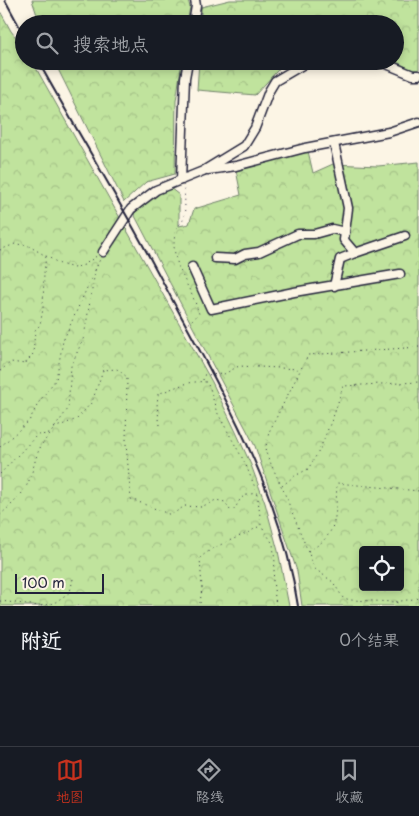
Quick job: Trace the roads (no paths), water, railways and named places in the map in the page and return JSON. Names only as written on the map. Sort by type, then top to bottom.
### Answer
[{"type":"street","points":[[194,15],[195,0]]},
{"type":"street","points":[[182,180],[186,70]]},
{"type":"street","points":[[103,252],[131,209],[156,190],[203,171],[244,146],[255,128],[268,91],[275,81],[294,70]]},
{"type":"street","points":[[401,70],[413,75],[419,75]]},
{"type":"street","points":[[203,171],[236,166],[334,142],[388,132],[419,122]]},
{"type":"street","points":[[334,142],[348,208],[344,240],[354,253]]},
{"type":"street","points":[[215,258],[235,259],[245,254],[259,252],[298,234],[314,234],[332,229],[345,232]]},
{"type":"street","points":[[334,286],[340,259],[405,236]]},
{"type":"street","points":[[192,267],[211,309],[282,294],[400,274]]},
{"type":"railway","points":[[5,0],[15,18]]},
{"type":"railway","points":[[43,70],[136,233],[236,420],[267,492],[280,529],[298,606]]}]
